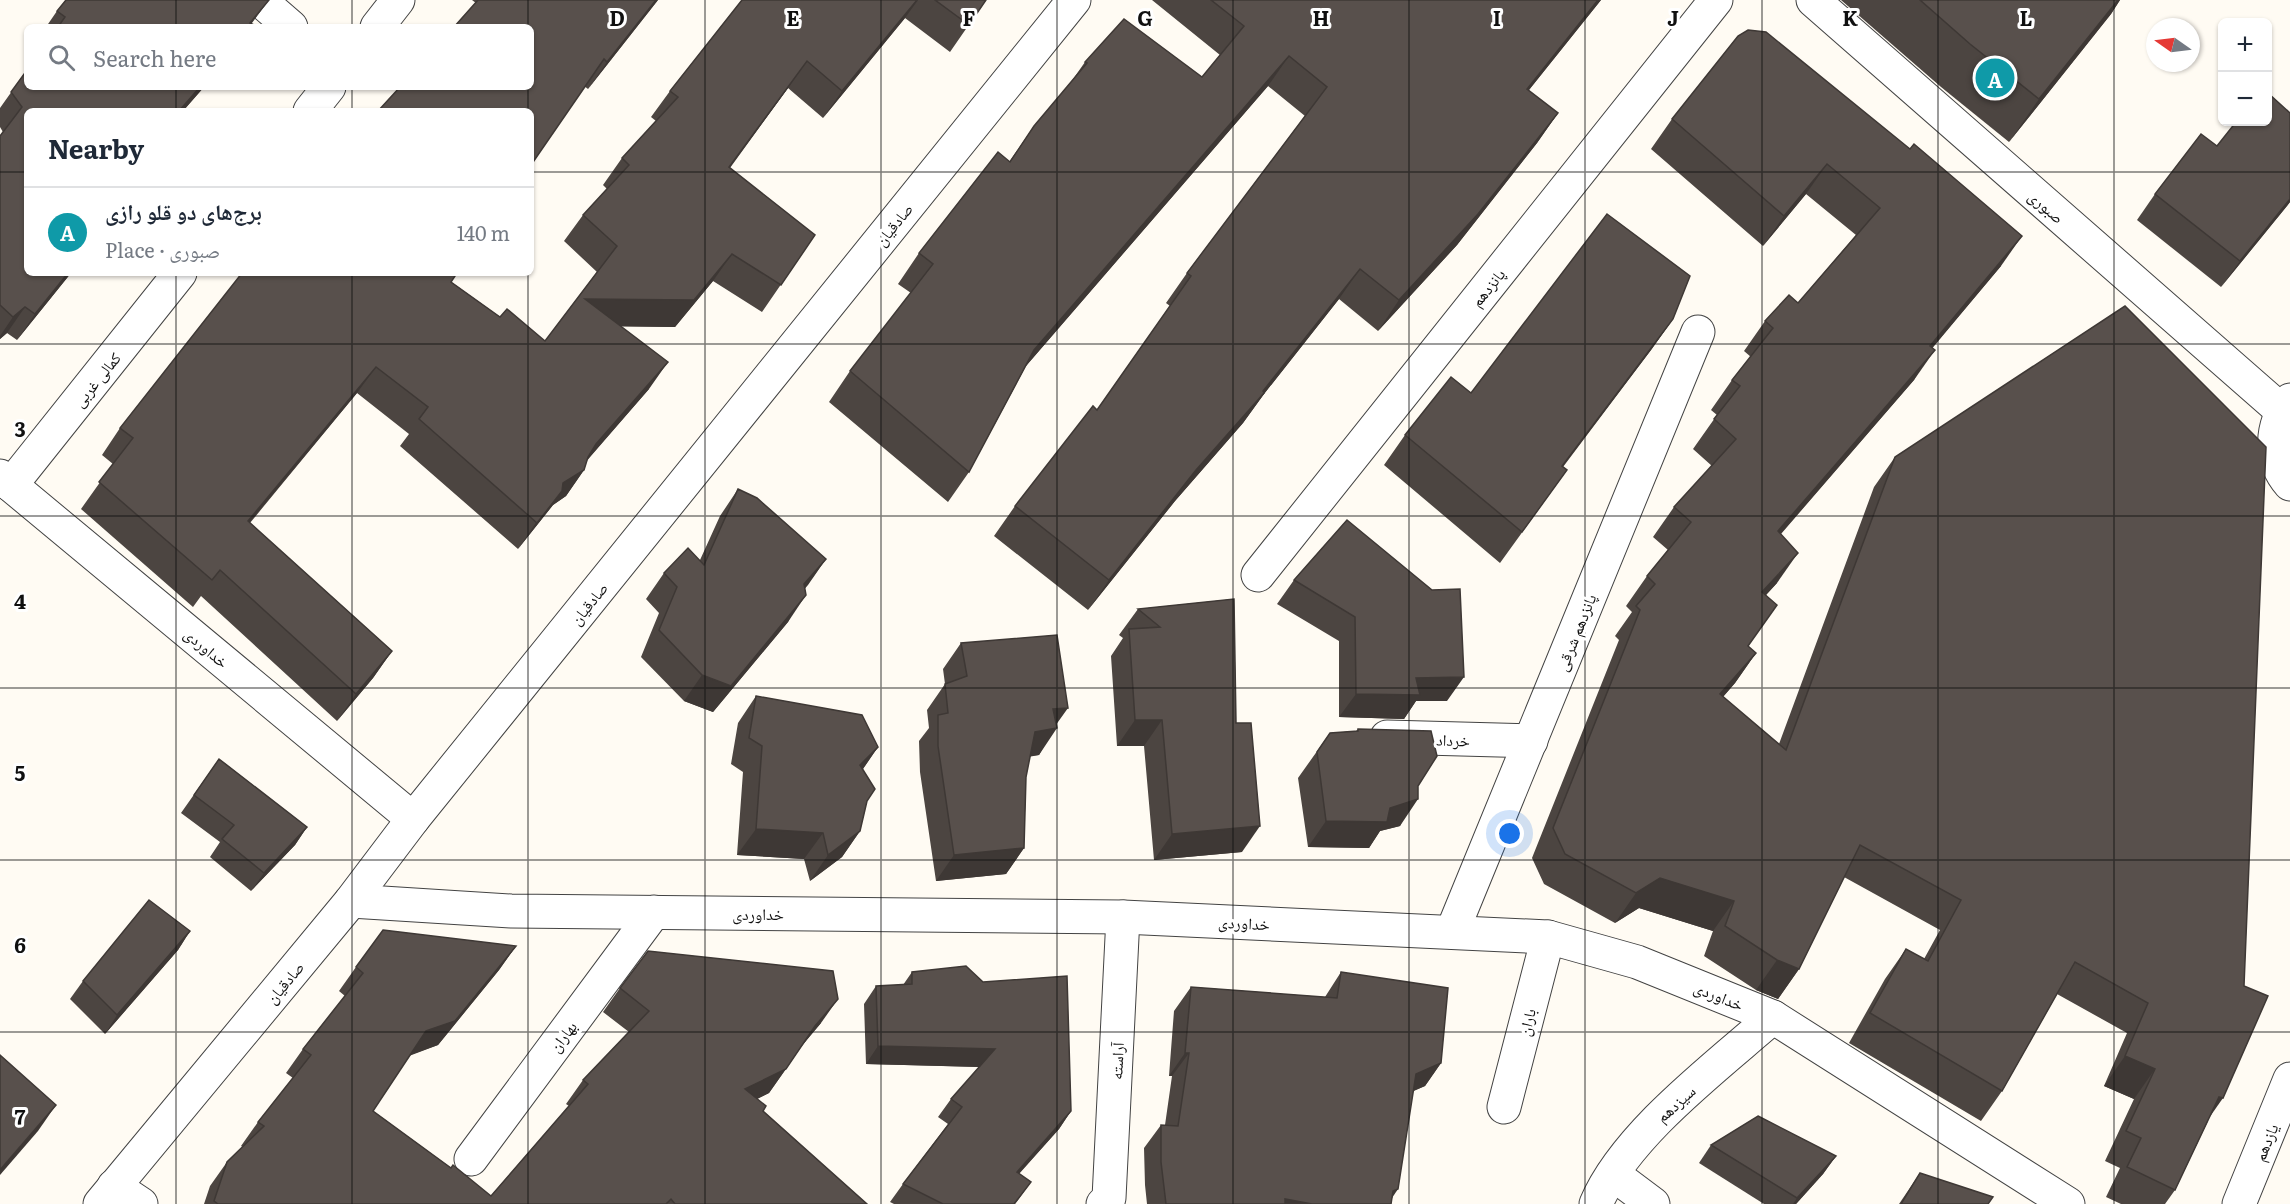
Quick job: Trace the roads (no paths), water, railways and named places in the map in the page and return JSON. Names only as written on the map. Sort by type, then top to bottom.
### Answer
[{"type":"street","points":[[260,0],[288,24]]},
{"type":"street","points":[[379,24],[398,0]]},
{"type":"street","name":"صادقیان","points":[[107,1195],[351,901],[413,819],[1074,0]]},
{"type":"street","name":"پانزدهم","points":[[1258,574],[1716,0]]},
{"type":"street","name":"صبوری","points":[[1813,0],[2286,405]]},
{"type":"street","points":[[312,108],[327,90]]},
{"type":"street","name":"کمالی غربی","points":[[6,480],[177,276]]},
{"type":"street","name":"پانزدهم شرقی","points":[[1452,932],[1698,332]]},
{"type":"street","points":[[2286,405],[2274,432],[2275,455],[2283,476],[2290,484]]},
{"type":"street","name":"خداوردی","points":[[6,480],[413,819]]},
{"type":"street","name":"خرداد","points":[[1352,736],[1531,741]]},
{"type":"street","name":"خداوردی","points":[[351,901],[511,911],[1123,916],[1548,937],[1637,962],[1773,1017],[2058,1201]]},
{"type":"street","name":"بهاران","points":[[471,1159],[654,912]]},
{"type":"street","name":"آراسته","points":[[1103,1204],[1108,1198],[1123,916]]},
{"type":"street","name":"باران","points":[[1504,1107],[1548,937]]},
{"type":"street","name":"سیزدهم","points":[[1596,1204],[1602,1188],[1652,1124],[1773,1017]]},
{"type":"street","name":"یازدهم","points":[[2239,1204],[2290,1079]]},
{"type":"street","points":[[1613,1174],[1653,1204]]},
{"type":"street","points":[[107,1195],[141,1204]]},
{"type":"place","name":"برج‌های دو قلو رازی","points":[[1995,78]]}]
